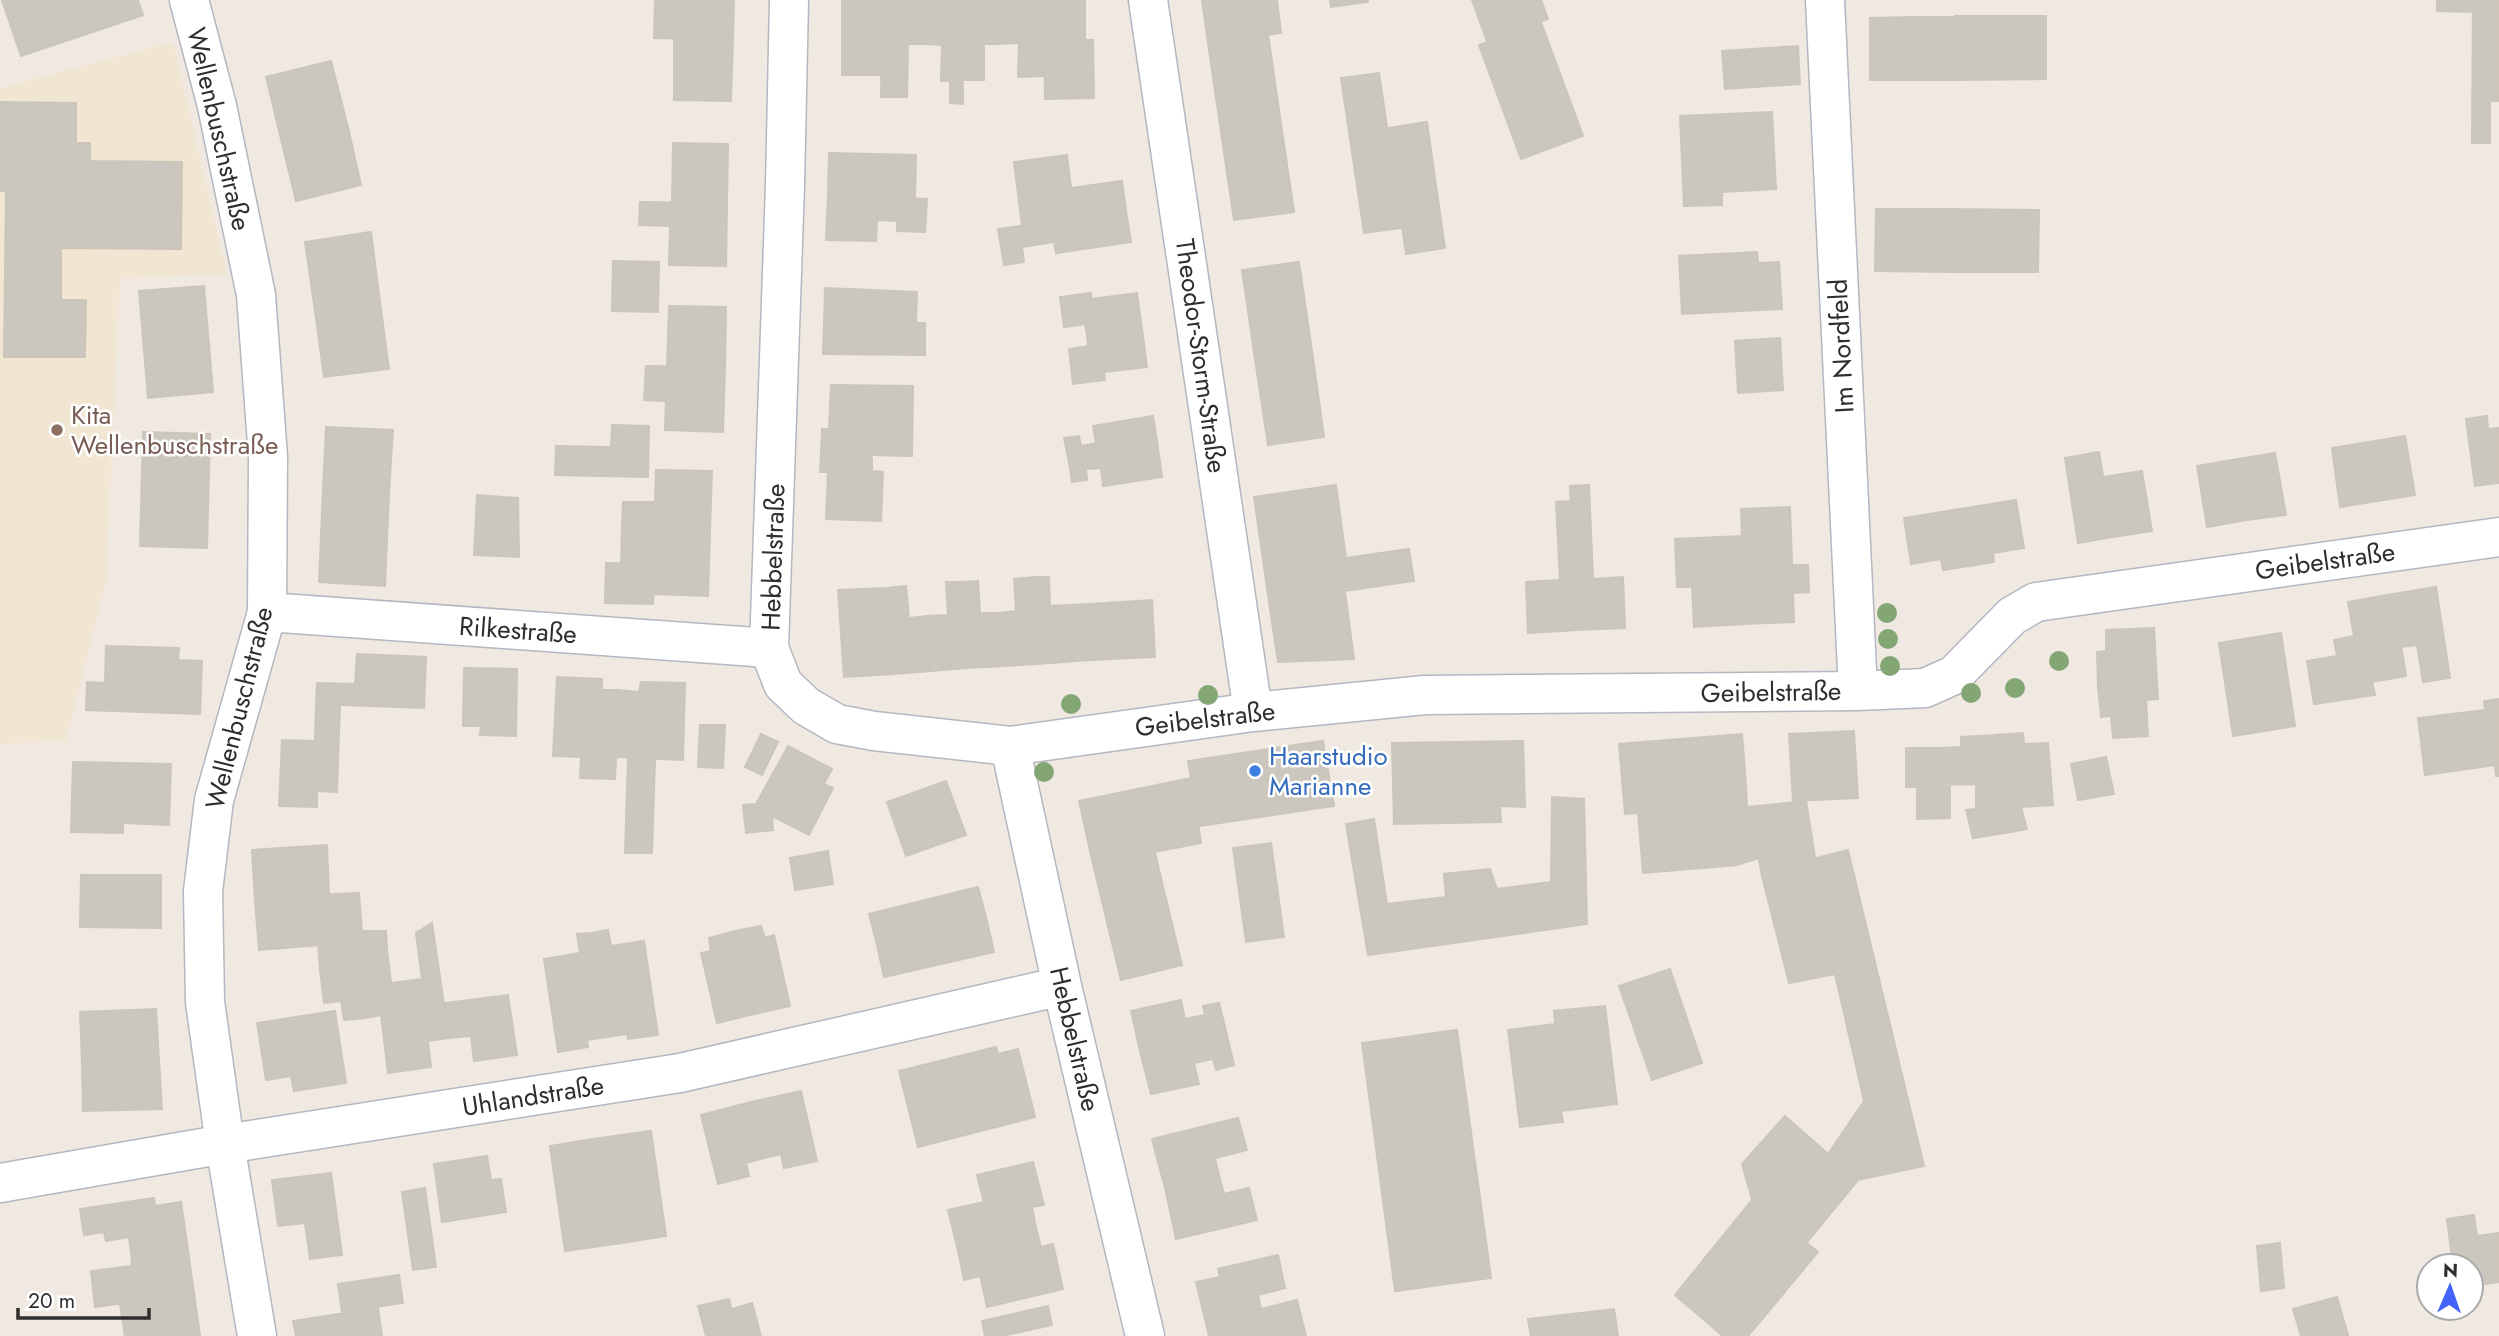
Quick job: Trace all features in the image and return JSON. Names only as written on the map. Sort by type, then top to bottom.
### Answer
[{"type":"street","name":"Wellenbuschstraße","points":[[189,0],[217,106],[256,295],[268,457],[267,612],[214,800],[203,891],[205,1002],[257,1336]]},
{"type":"street","name":"Hebbelstraße","points":[[789,0],[786,185],[769,648],[783,684],[806,706],[837,724],[874,731],[1010,746],[1062,986],[1145,1336]]},
{"type":"street","name":"Theodor-Storm-Straße","points":[[1148,0],[1253,712]]},
{"type":"street","name":"Im Nordfeld","points":[[1825,0],[1858,691]]},
{"type":"street","name":"Geibelstraße","points":[[1010,746],[1253,712],[1425,695],[1925,688],[1954,675],[2012,616],[2036,601],[2499,537]]},
{"type":"street","name":"Rilkestraße","points":[[267,612],[769,648]]},
{"type":"street","name":"Uhlandstraße","points":[[0,1183],[225,1144],[680,1073],[1062,986]]},
{"type":"shaded area","name":"Kita Wellenbuschstraße","points":[[173,42],[227,274],[120,279],[106,581],[66,741],[0,744],[0,88]]},
{"type":"building","points":[[2,0],[138,0],[143,15],[21,56]]},
{"type":"building","points":[[655,0],[734,0],[733,40],[654,38]]},
{"type":"building","points":[[842,0],[888,0],[888,31],[882,30],[882,75],[842,75]]},
{"type":"building","points":[[888,0],[926,0],[925,44],[908,44],[907,97],[881,97],[882,30],[888,31]]},
{"type":"building","points":[[926,0],[962,0],[963,104],[950,103],[950,81],[941,81],[942,45],[925,44]]},
{"type":"building","points":[[962,0],[999,0],[999,44],[984,44],[984,80],[962,80]]},
{"type":"building","points":[[999,0],[1036,0],[1037,31],[1044,32],[1045,76],[1018,77],[1019,43],[999,44]]},
{"type":"building","points":[[1036,0],[1085,0],[1085,40],[1093,40],[1094,98],[1045,99],[1044,32],[1037,31]]},
{"type":"building","points":[[1202,0],[1277,0],[1281,33],[1208,43]]},
{"type":"building","points":[[1330,0],[1368,0],[1368,2],[1331,7]]},
{"type":"building","points":[[1472,0],[1541,0],[1548,19],[1487,41]]},
{"type":"building","points":[[2437,0],[2473,0],[2473,12],[2437,11]]},
{"type":"building","points":[[2473,0],[2499,0],[2499,101],[2490,101],[2490,143],[2472,143]]},
{"type":"building","points":[[1955,16],[1955,80],[1870,80],[1870,18]]},
{"type":"building","points":[[1955,16],[2046,16],[2046,79],[1955,80]]},
{"type":"building","points":[[1541,22],[1583,136],[1521,159],[1479,45]]},
{"type":"building","points":[[1268,34],[1281,124],[1221,132],[1208,43]]},
{"type":"building","points":[[674,38],[733,40],[731,101],[674,100]]},
{"type":"building","points":[[1798,46],[1800,84],[1725,89],[1722,51]]},
{"type":"building","points":[[331,61],[348,127],[282,143],[266,77]]},
{"type":"building","points":[[1379,73],[1402,228],[1364,233],[1341,78]]},
{"type":"building","points":[[0,102],[76,103],[76,143],[90,143],[90,161],[182,162],[181,249],[61,248],[61,300],[86,300],[85,357],[4,357],[6,191],[0,191]]},
{"type":"building","points":[[1772,112],[1776,189],[1722,192],[1722,205],[1684,206],[1680,116]]},
{"type":"building","points":[[1427,122],[1445,248],[1406,254],[1388,128]]},
{"type":"building","points":[[1281,124],[1294,212],[1234,220],[1221,132]]},
{"type":"building","points":[[348,127],[361,185],[296,201],[282,143]]},
{"type":"building","points":[[673,143],[728,144],[727,203],[672,203]]},
{"type":"building","points":[[829,153],[916,155],[915,199],[828,195]]},
{"type":"building","points":[[1067,155],[1071,188],[1122,181],[1126,211],[1022,225],[1014,162]]},
{"type":"building","points":[[828,195],[927,199],[925,232],[897,231],[897,221],[877,220],[876,241],[826,240]]},
{"type":"building","points":[[640,202],[727,203],[726,266],[669,265],[670,226],[639,225]]},
{"type":"building","points":[[1876,209],[1956,209],[1955,272],[1875,271]]},
{"type":"building","points":[[1956,209],[2039,210],[2038,272],[1955,272]]},
{"type":"building","points":[[1126,211],[1131,242],[1056,253],[1054,242],[1022,247],[1024,262],[1004,265],[998,229]]},
{"type":"building","points":[[371,232],[380,302],[315,311],[305,242]]},
{"type":"building","points":[[1757,252],[1758,263],[1779,262],[1782,309],[1682,314],[1679,256]]},
{"type":"building","points":[[613,261],[659,262],[658,312],[612,311]]},
{"type":"building","points":[[1299,262],[1312,351],[1255,359],[1242,270]]},
{"type":"building","points":[[204,286],[213,392],[148,398],[139,291]]},
{"type":"building","points":[[825,288],[917,292],[916,323],[824,322]]},
{"type":"building","points":[[1091,293],[1091,299],[1137,293],[1142,329],[1087,335],[1085,324],[1064,327],[1060,297]]},
{"type":"building","points":[[380,302],[389,369],[324,377],[315,311]]},
{"type":"building","points":[[669,306],[726,307],[725,367],[667,367]]},
{"type":"building","points":[[824,322],[925,323],[925,355],[823,354]]},
{"type":"building","points":[[1142,329],[1147,367],[1104,372],[1105,380],[1073,384],[1069,349],[1088,346],[1087,335]]},
{"type":"building","points":[[1780,338],[1783,390],[1738,393],[1735,341]]},
{"type":"building","points":[[1312,351],[1324,437],[1268,445],[1255,359]]},
{"type":"building","points":[[646,366],[725,367],[723,432],[665,430],[666,401],[644,400]]},
{"type":"building","points":[[831,385],[913,386],[912,456],[821,454],[822,429],[829,429]]},
{"type":"building","points":[[1153,416],[1158,448],[1069,462],[1064,438],[1079,436],[1081,446],[1096,443],[1093,426]]},
{"type":"building","points":[[2487,416],[2488,429],[2499,428],[2499,483],[2475,486],[2466,419]]},
{"type":"building","points":[[612,425],[649,426],[648,477],[555,475],[556,446],[611,447]]},
{"type":"building","points":[[326,427],[393,430],[389,493],[323,490]]},
{"type":"building","points":[[143,432],[210,434],[207,548],[140,546]]},
{"type":"building","points":[[2405,436],[2415,495],[2377,501],[2369,442]]},
{"type":"building","points":[[2369,442],[2377,501],[2340,507],[2332,448]]},
{"type":"building","points":[[1158,448],[1162,477],[1103,486],[1101,468],[1086,469],[1087,480],[1072,482],[1069,462]]},
{"type":"building","points":[[2099,452],[2113,537],[2078,543],[2065,458]]},
{"type":"building","points":[[2275,453],[2286,515],[2247,520],[2238,459]]},
{"type":"building","points":[[821,454],[872,455],[872,471],[883,472],[881,521],[826,519],[828,472],[820,472]]},
{"type":"building","points":[[2238,459],[2247,520],[2207,527],[2197,466]]},
{"type":"building","points":[[656,470],[712,471],[710,531],[622,528],[623,502],[655,502]]},
{"type":"building","points":[[2142,471],[2152,531],[2113,537],[2103,477]]},
{"type":"building","points":[[1336,485],[1346,558],[1409,549],[1414,581],[1269,602],[1254,497]]},
{"type":"building","points":[[1589,485],[1593,579],[1623,577],[1625,628],[1577,630],[1570,486]]},
{"type":"building","points":[[323,490],[389,493],[385,586],[319,582]]},
{"type":"building","points":[[477,495],[518,498],[519,557],[474,555]]},
{"type":"building","points":[[2016,500],[2024,548],[1993,553],[1994,562],[1969,566],[1960,509]]},
{"type":"building","points":[[1570,501],[1577,630],[1528,633],[1526,582],[1560,580],[1556,502]]},
{"type":"building","points":[[1790,507],[1792,565],[1808,565],[1809,592],[1793,593],[1794,622],[1745,624],[1741,509]]},
{"type":"building","points":[[1960,509],[1969,566],[1943,570],[1941,559],[1911,564],[1904,518]]},
{"type":"building","points":[[622,528],[710,531],[708,596],[654,594],[655,564],[621,563]]},
{"type":"building","points":[[1742,536],[1745,624],[1694,627],[1692,587],[1677,587],[1675,539]]},
{"type":"building","points":[[606,563],[655,564],[653,604],[605,603]]},
{"type":"building","points":[[1034,577],[1049,577],[1050,606],[1071,605],[1075,661],[1038,664]]},
{"type":"building","points":[[1034,577],[1038,664],[1003,666],[999,613],[1016,611],[1014,579]]},
{"type":"building","points":[[978,581],[980,613],[999,613],[1003,666],[967,668],[961,582]]},
{"type":"building","points":[[946,582],[961,582],[967,668],[931,671],[927,616],[948,615]]},
{"type":"building","points":[[906,586],[909,618],[927,616],[931,671],[894,674],[888,588]]},
{"type":"building","points":[[2436,587],[2450,678],[2423,682],[2417,645],[2401,647],[2393,594]]},
{"type":"building","points":[[888,588],[894,674],[844,677],[838,590]]},
{"type":"building","points":[[1345,592],[1354,659],[1278,662],[1269,602]]},
{"type":"building","points":[[2393,594],[2406,676],[2372,682],[2375,695],[2314,704],[2307,661],[2337,656],[2334,640],[2354,636],[2348,602]]},
{"type":"building","points":[[1152,600],[1155,657],[1111,659],[1107,603]]},
{"type":"building","points":[[1107,603],[1111,659],[1075,661],[1071,605]]},
{"type":"building","points":[[2154,628],[2157,683],[2098,686],[2097,652],[2106,651],[2106,630]]},
{"type":"building","points":[[2281,633],[2295,726],[2233,736],[2219,643]]},
{"type":"building","points":[[106,646],[179,648],[178,660],[202,661],[200,714],[86,710],[87,682],[105,683]]},
{"type":"building","points":[[357,654],[426,657],[424,708],[316,704],[317,683],[355,684]]},
{"type":"building","points":[[464,668],[517,669],[516,736],[480,735],[481,726],[463,726]]},
{"type":"building","points":[[557,677],[602,679],[602,690],[619,690],[615,779],[580,778],[581,757],[553,756]]},
{"type":"building","points":[[641,682],[685,683],[683,760],[616,757],[619,690],[639,692]]},
{"type":"building","points":[[2157,683],[2158,699],[2146,700],[2148,736],[2113,738],[2111,716],[2101,717],[2098,686]]},
{"type":"building","points":[[2499,699],[2499,776],[2496,776],[2495,765],[2425,775],[2418,718],[2485,710],[2484,701]]},
{"type":"building","points":[[316,704],[340,705],[337,792],[317,791],[317,807],[279,806],[282,740],[315,741]]},
{"type":"building","points":[[700,725],[725,725],[723,768],[698,767]]},
{"type":"building","points":[[1854,731],[1858,798],[1793,801],[1789,734]]},
{"type":"building","points":[[2023,733],[2024,744],[2048,743],[2053,805],[2021,807],[2027,829],[2005,833],[1998,793],[1995,735]]},
{"type":"building","points":[[761,734],[778,742],[762,775],[745,767]]},
{"type":"building","points":[[1742,734],[1746,785],[1708,788],[1713,838],[1735,836],[1737,865],[1643,873],[1638,813],[1625,814],[1619,744]]},
{"type":"building","points":[[1995,735],[1998,793],[2005,833],[1973,838],[1966,810],[1976,809],[1976,784],[1939,785],[1939,748],[1961,747],[1961,737]]},
{"type":"building","points":[[1323,741],[1334,806],[1199,826],[1188,761]]},
{"type":"building","points":[[1523,741],[1525,807],[1500,806],[1501,822],[1394,824],[1392,743]]},
{"type":"building","points":[[788,746],[832,769],[824,784],[833,788],[809,835],[772,816],[773,830],[746,833],[743,805],[756,804]]},
{"type":"building","points":[[1906,748],[1939,748],[1939,785],[1950,786],[1950,818],[1917,819],[1917,787],[1906,787]]},
{"type":"building","points":[[2106,757],[2114,794],[2078,800],[2071,764]]},
{"type":"building","points":[[628,758],[655,759],[652,853],[625,853]]},
{"type":"building","points":[[73,762],[171,764],[169,825],[123,823],[123,833],[71,832]]},
{"type":"building","points":[[1191,778],[1201,843],[1093,864],[1079,801]]},
{"type":"building","points":[[946,781],[966,835],[906,856],[887,802]]},
{"type":"building","points":[[1746,785],[1747,807],[1806,801],[1815,857],[1761,872],[1759,858],[1737,865],[1735,836],[1713,838],[1708,788]]},
{"type":"building","points":[[1552,797],[1584,799],[1587,924],[1368,955],[1346,824],[1374,819],[1387,904],[1446,897],[1444,874],[1490,869],[1497,889],[1551,882]]},
{"type":"building","points":[[1271,843],[1284,937],[1246,942],[1233,848]]},
{"type":"building","points":[[327,845],[329,894],[255,901],[252,850]]},
{"type":"building","points":[[1848,850],[1924,1166],[1858,1180],[1828,1154],[1864,1101],[1835,974],[1789,983],[1761,872]]},
{"type":"building","points":[[828,851],[833,884],[795,890],[790,858]]},
{"type":"building","points":[[1155,853],[1182,965],[1121,980],[1093,864]]},
{"type":"building","points":[[81,875],[161,875],[161,928],[80,927]]},
{"type":"building","points":[[978,887],[986,917],[877,945],[869,914]]},
{"type":"building","points":[[359,893],[362,931],[386,931],[387,950],[358,965],[320,970],[318,945],[333,944],[330,908],[314,909],[313,895]]},
{"type":"building","points":[[313,895],[314,909],[330,908],[333,944],[259,950],[255,901]]},
{"type":"building","points":[[986,917],[994,952],[884,977],[877,945]]},
{"type":"building","points":[[432,923],[449,1038],[428,1041],[431,1067],[388,1073],[381,1015],[365,1018],[358,965],[387,950],[391,983],[422,979],[416,933]]},
{"type":"building","points":[[761,926],[765,938],[774,935],[790,1006],[754,1014],[735,931]]},
{"type":"building","points":[[608,930],[611,946],[644,941],[658,1035],[628,1039],[627,1034],[607,1037],[591,933]]},
{"type":"building","points":[[735,931],[754,1014],[717,1023],[701,953],[711,951],[709,938]]},
{"type":"building","points":[[591,933],[607,1037],[587,1040],[588,1047],[558,1052],[544,959],[580,953],[577,934]]},
{"type":"building","points":[[358,965],[365,1018],[344,1020],[341,1001],[324,1003],[320,970]]},
{"type":"building","points":[[1670,969],[1702,1063],[1652,1080],[1619,986]]},
{"type":"building","points":[[508,995],[517,1055],[474,1061],[471,1036],[449,1038],[445,1003]]},
{"type":"building","points":[[1181,1000],[1185,1019],[1205,1015],[1203,1006],[1219,1003],[1227,1035],[1141,1055],[1131,1011]]},
{"type":"building","points":[[1605,1006],[1617,1104],[1561,1111],[1563,1122],[1520,1127],[1508,1030],[1555,1024],[1554,1011]]},
{"type":"building","points":[[156,1009],[159,1060],[82,1062],[80,1012]]},
{"type":"building","points":[[335,1011],[346,1083],[294,1091],[291,1076],[266,1080],[257,1023]]},
{"type":"building","points":[[1457,1030],[1491,1278],[1395,1291],[1362,1043]]},
{"type":"building","points":[[1227,1035],[1234,1065],[1216,1070],[1213,1059],[1194,1063],[1199,1084],[1151,1094],[1141,1055]]},
{"type":"building","points":[[996,1047],[998,1054],[1018,1049],[1035,1117],[918,1147],[899,1071]]},
{"type":"building","points":[[159,1060],[162,1109],[83,1111],[82,1062]]},
{"type":"building","points":[[801,1091],[817,1161],[784,1168],[781,1154],[764,1158],[751,1102]]},
{"type":"building","points":[[751,1102],[764,1158],[746,1163],[749,1176],[718,1184],[701,1115]]},
{"type":"building","points":[[1785,1116],[1858,1180],[1807,1242],[1752,1200],[1742,1164]]},
{"type":"building","points":[[1238,1118],[1247,1150],[1215,1158],[1219,1175],[1165,1188],[1152,1139]]},
{"type":"building","points":[[651,1131],[666,1236],[615,1244],[600,1138]]},
{"type":"building","points":[[600,1138],[615,1244],[565,1251],[550,1146]]},
{"type":"building","points":[[487,1156],[491,1180],[501,1179],[506,1212],[442,1222],[434,1164]]},
{"type":"building","points":[[1033,1162],[1044,1205],[1032,1207],[1036,1228],[957,1246],[948,1210],[984,1202],[977,1175]]},
{"type":"building","points":[[331,1173],[342,1255],[310,1259],[305,1223],[278,1226],[272,1180]]},
{"type":"building","points":[[1219,1175],[1224,1194],[1249,1188],[1257,1220],[1176,1239],[1165,1188]]},
{"type":"building","points":[[425,1188],[436,1267],[413,1270],[402,1192]]},
{"type":"building","points":[[154,1198],[155,1206],[181,1202],[187,1243],[131,1252],[129,1237],[106,1241],[104,1232],[84,1235],[80,1209]]},
{"type":"building","points":[[1752,1200],[1818,1252],[1748,1336],[1723,1336],[1675,1295]]},
{"type":"building","points":[[2474,1215],[2477,1236],[2499,1233],[2499,1282],[2485,1284],[2485,1252],[2451,1252],[2447,1219]]},
{"type":"building","points":[[1036,1228],[1041,1247],[1053,1244],[1063,1289],[987,1307],[980,1276],[964,1280],[957,1246]]},
{"type":"building","points":[[187,1243],[194,1293],[95,1307],[91,1271],[132,1266],[131,1252]]},
{"type":"building","points":[[2280,1243],[2284,1288],[2261,1291],[2257,1246]]},
{"type":"building","points":[[1278,1255],[1285,1288],[1258,1295],[1261,1309],[1206,1323],[1196,1282],[1220,1277],[1218,1269]]},
{"type":"building","points":[[399,1275],[403,1303],[342,1312],[338,1284]]},
{"type":"building","points":[[194,1293],[200,1336],[125,1336],[120,1304]]},
{"type":"building","points":[[2337,1297],[2348,1335],[2301,1336],[2293,1309]]},
{"type":"building","points":[[729,1299],[738,1336],[706,1336],[698,1306]]},
{"type":"building","points":[[1297,1300],[1306,1336],[1209,1336],[1206,1323]]},
{"type":"building","points":[[752,1303],[761,1336],[738,1336],[732,1309]]},
{"type":"building","points":[[1048,1306],[1052,1325],[1002,1336],[985,1336],[982,1321]]},
{"type":"building","points":[[378,1308],[382,1336],[296,1336],[293,1321]]},
{"type":"building","points":[[1614,1309],[1618,1336],[1531,1336],[1528,1319]]},
{"type":"place","name":"Kita Wellenbuschstraße","points":[[57,430]]},
{"type":"place","name":"Haarstudio Marianne","points":[[1255,771]]}]
